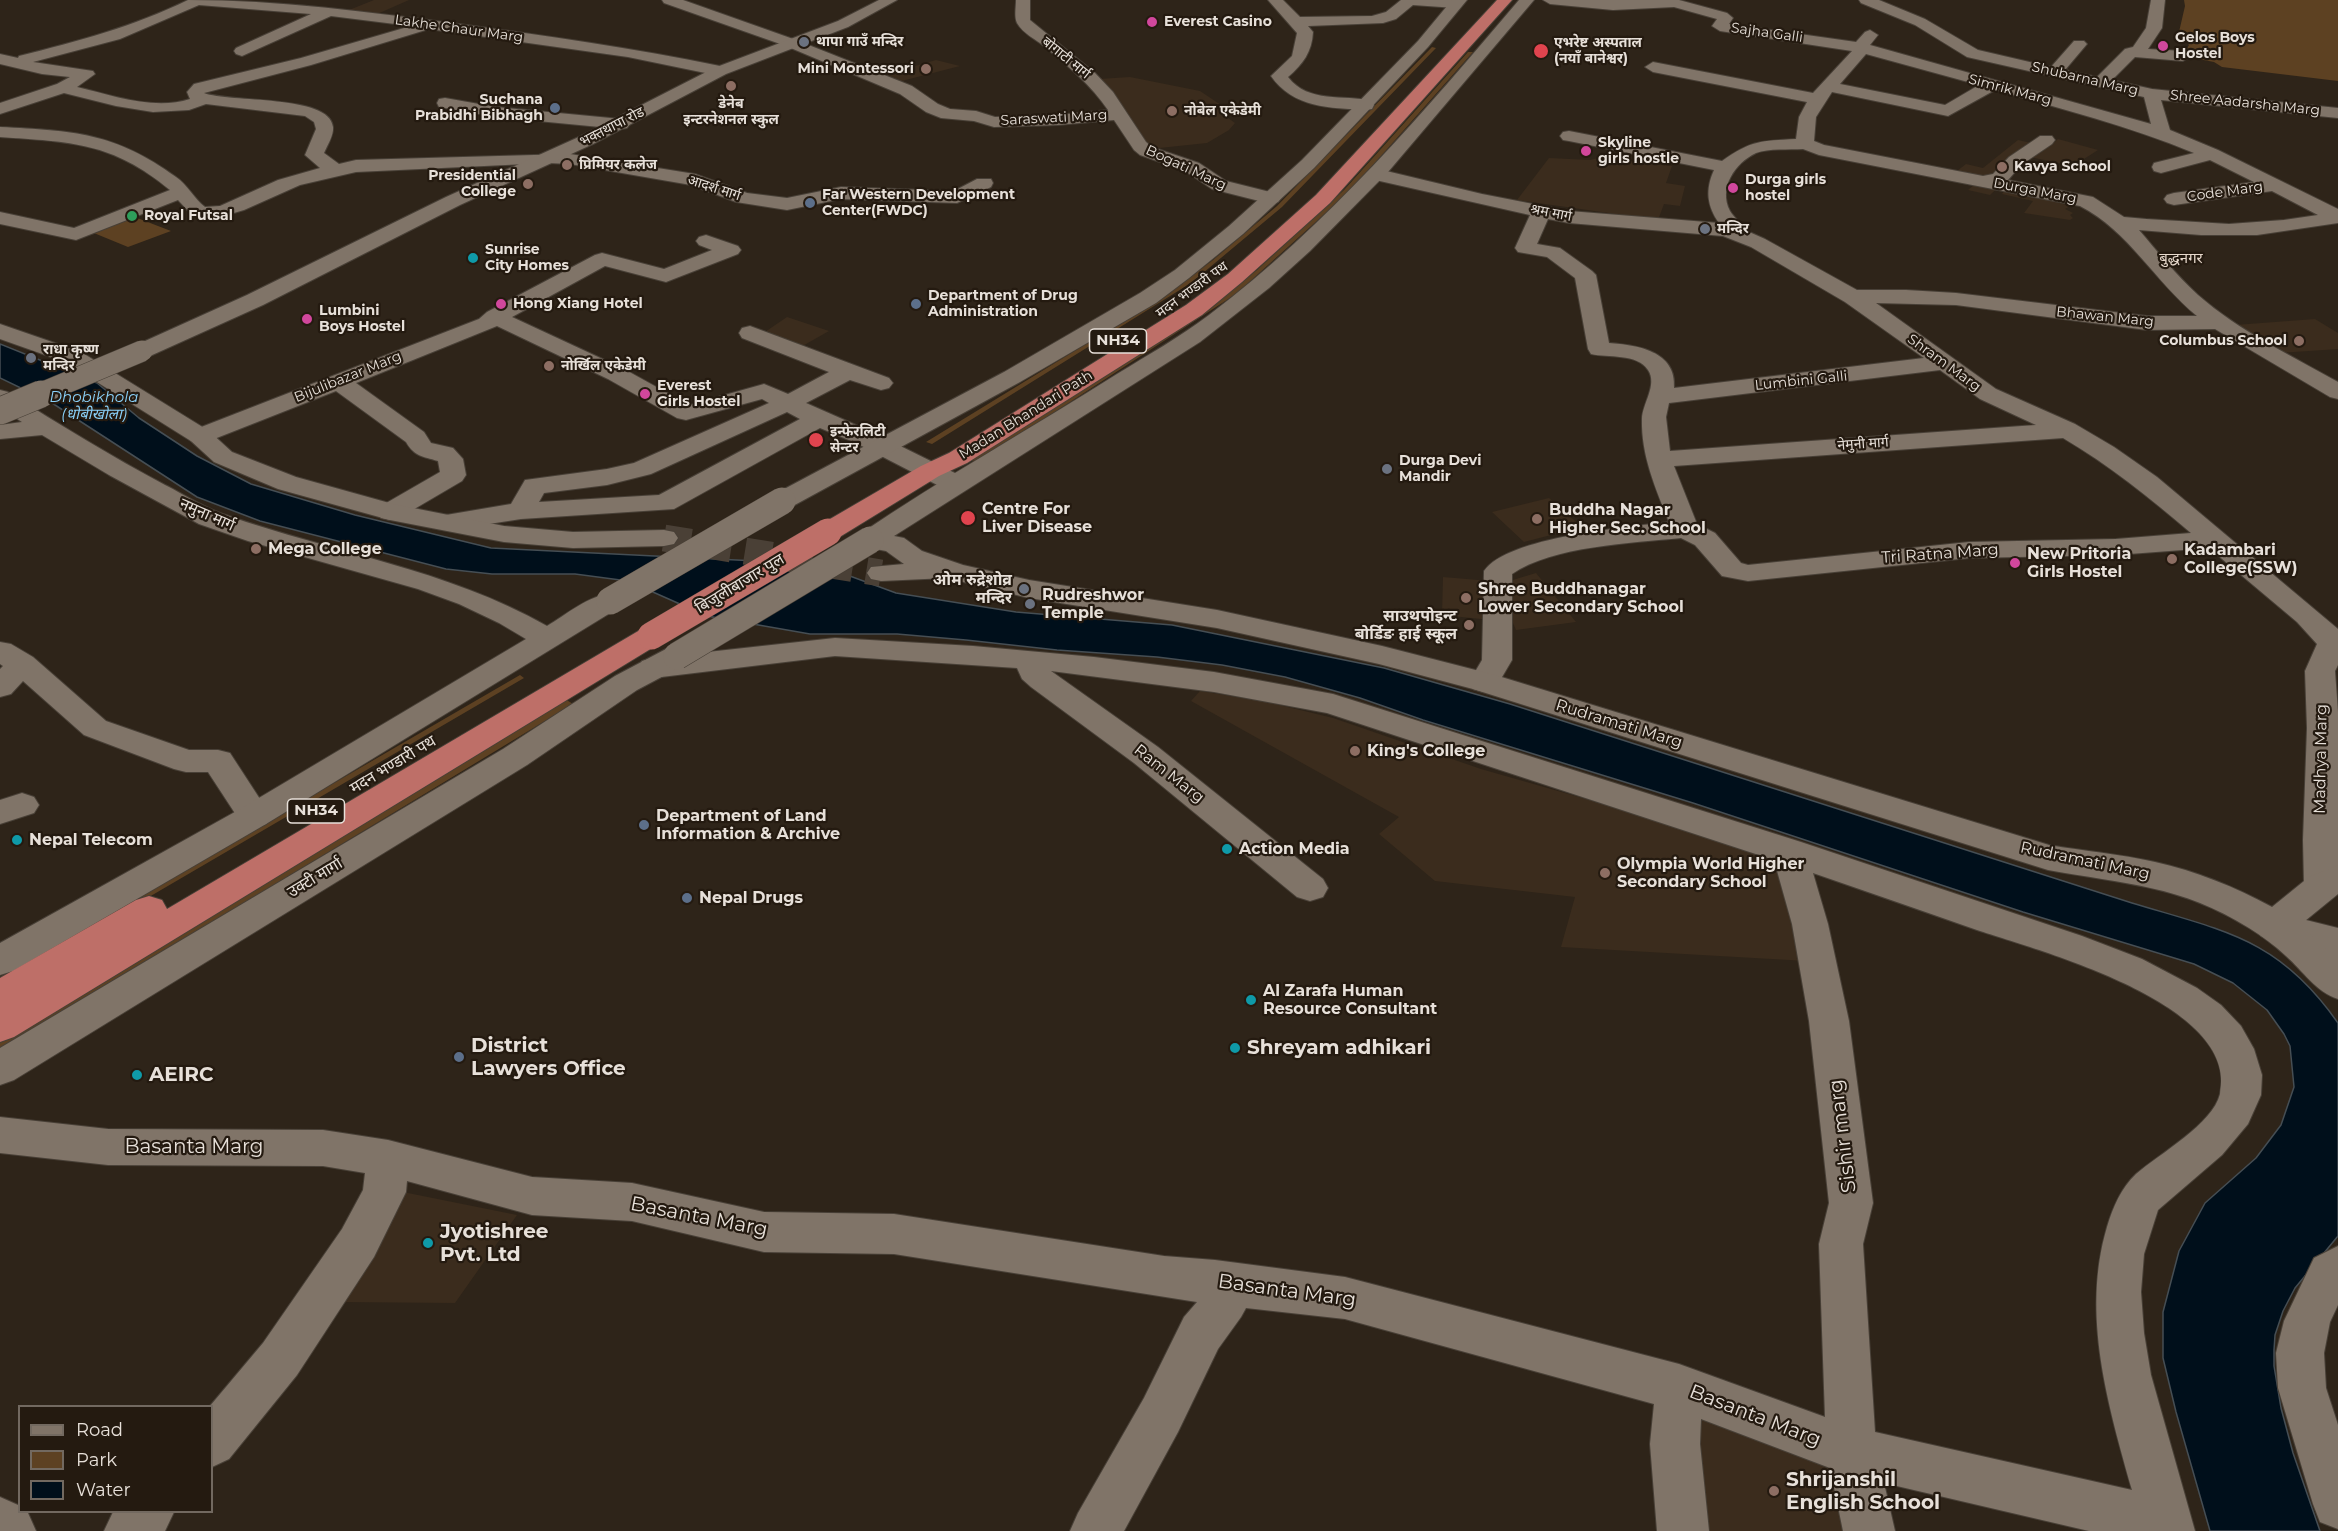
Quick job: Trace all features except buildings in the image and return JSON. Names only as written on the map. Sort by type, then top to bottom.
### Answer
[{"type":"highway","name":"मदन भण्डारी पथ","points":[[932,472],[1130,334],[1177,304],[1212,277],[1276,222],[1334,166],[1487,0]]},
{"type":"highway","name":"Madan Bhandari Path","points":[[817,527],[958,458],[1194,310],[1235,278],[1298,222],[1505,0]]},
{"type":"highway","name":"बिजुलीबाजार पुल","points":[[635,648],[817,527]]},
{"type":"highway","name":"मदन भण्डारी पथ","points":[[0,997],[635,648]]},
{"type":"highway","name":"मदन भण्डारी पथ","points":[[0,1026],[635,648]]},
{"type":"street","name":"Saraswati Marg","points":[[669,0],[791,43],[906,90],[932,108],[947,114],[976,116],[994,122],[1057,120],[1118,114]]},
{"type":"street","name":"भक्तथापा रोड","points":[[0,411],[195,328],[453,201],[621,124],[720,71],[843,24],[890,0]]},
{"type":"street","name":"बोगाटी मार्ग","points":[[1023,0],[1023,21],[1033,32],[1048,41],[1089,76],[1107,96],[1118,114]]},
{"type":"street","points":[[1275,0],[1305,32],[1305,48],[1296,62],[1280,76],[1284,84],[1292,92],[1306,98],[1366,105]]},
{"type":"street","points":[[1295,22],[1362,21],[1385,18],[1396,13],[1408,2],[1416,0],[1458,2]]},
{"type":"street","points":[[635,648],[870,540],[932,472],[1072,414],[1216,320],[1290,259],[1378,175],[1527,0]]},
{"type":"street","name":"Sajha Galli","points":[[1550,0],[1613,6],[1676,3],[1726,18],[1726,22],[1720,26],[1859,47]]},
{"type":"street","name":"Shubarna Marg","points":[[1866,0],[1920,22],[1973,54],[2101,82],[2161,82],[2153,106],[2158,117],[2160,133]]},
{"type":"street","points":[[2101,82],[2131,52],[2139,50],[2154,28],[2158,0]]},
{"type":"street","name":"Lakhe Chaur Marg","points":[[2,63],[78,46],[171,14],[198,1],[329,11],[628,52],[720,71]]},
{"type":"street","points":[[635,648],[782,501],[1012,376],[1148,298],[1182,274],[1236,230],[1366,105],[1423,44],[1458,2]]},
{"type":"street","points":[[242,51],[329,11]]},
{"type":"street","points":[[1727,230],[1729,222],[1721,213],[1717,199],[1719,181],[1725,167],[1750,149],[1805,144],[1804,127],[1822,92],[1856,58],[1859,47],[1882,25],[1906,16]]},
{"type":"street","points":[[334,169],[314,155],[325,129],[322,119],[309,111],[205,99],[195,95],[196,90],[362,47],[429,25]]},
{"type":"street","points":[[2055,72],[2079,44]]},
{"type":"street","name":"Simrik Marg","points":[[1859,47],[2160,133]]},
{"type":"street","points":[[2131,52],[2183,56],[2172,65],[2161,82]]},
{"type":"street","points":[[0,109],[63,88],[87,74],[2,63]]},
{"type":"street","points":[[1653,67],[1948,111],[1991,85]]},
{"type":"street","name":"Shree Aadarsha Marg","points":[[2161,82],[2338,113]]},
{"type":"street","points":[[63,88],[154,107],[181,107],[205,99]]},
{"type":"street","points":[[445,103],[496,112],[621,124]]},
{"type":"street","name":"Bogati Marg","points":[[1118,114],[1135,141],[1146,151],[1192,167],[1219,185],[1270,198]]},
{"type":"street","points":[[0,132],[43,134],[104,144],[141,162],[182,192],[196,210],[211,213],[238,205],[286,184],[334,169],[356,166],[548,158]]},
{"type":"street","points":[[2160,133],[2212,154],[2338,216]]},
{"type":"street","points":[[1569,136],[1725,167]]},
{"type":"street","points":[[1984,181],[1999,179],[2015,161],[2046,140]]},
{"type":"street","name":"Durga Marg","points":[[1805,144],[1819,150],[2086,201],[2100,207],[2119,222],[2171,281],[2221,322]]},
{"type":"street","points":[[2161,167],[2212,154]]},
{"type":"street","name":"आदर्श मार्ग","points":[[548,158],[608,165],[695,180],[743,198],[787,204],[841,193],[957,197],[984,183]]},
{"type":"street","name":"श्रम मार्ग","points":[[1378,175],[1569,217],[1727,230]]},
{"type":"street","name":"Code Marg","points":[[2174,199],[2277,185]]},
{"type":"street","points":[[0,218],[76,234],[182,192]]},
{"type":"street","points":[[1484,682],[1497,660],[1498,571],[1509,561],[1601,537],[1685,529],[1659,459],[1654,416],[1663,392],[1659,368],[1642,354],[1599,349],[1585,275],[1553,252],[1525,248],[1541,212]]},
{"type":"street","points":[[2119,222],[2156,226],[2249,229],[2309,224],[2338,216]]},
{"type":"street","name":"Shram Marg","points":[[1727,230],[1758,243],[1853,297],[1942,363],[1989,394],[2066,429],[2118,461],[2307,616],[2332,658]]},
{"type":"street","name":"Bijulibazar Marg","points":[[200,436],[487,324],[495,317],[602,259],[666,276],[731,250],[706,241]]},
{"type":"street","name":"Bhawan Marg","points":[[1853,297],[1906,296],[1956,299],[2147,323],[2221,322]]},
{"type":"street","points":[[495,317],[615,375],[645,387],[686,413],[764,392],[865,438],[932,472]]},
{"type":"street","points":[[2221,322],[2254,345],[2338,392]]},
{"type":"street","points":[[72,357],[105,356],[130,351],[195,328]]},
{"type":"street","points":[[127,388],[140,371],[163,350],[195,328]]},
{"type":"street","points":[[0,331],[72,357],[127,388],[200,436],[223,457],[287,483],[390,512],[504,534],[573,540],[664,538]]},
{"type":"street","points":[[750,333],[881,383]]},
{"type":"street","name":"Lumbini Galli","points":[[1660,398],[1677,394],[1942,363]]},
{"type":"street","points":[[521,511],[534,486],[607,477],[642,469],[789,403],[848,371]]},
{"type":"street","points":[[339,381],[415,437],[422,448],[428,452],[436,450],[448,455],[453,461],[453,475],[390,512]]},
{"type":"street","name":"नमुना मार्ग","points":[[0,396],[46,427],[127,475],[212,520],[413,578],[479,603],[530,627],[548,639]]},
{"type":"street","points":[[450,522],[521,511],[665,503],[819,418]]},
{"type":"street","points":[[0,432],[46,427]]},
{"type":"street","name":"नेमुनी मार्ग","points":[[1659,459],[2066,429]]},
{"type":"street","name":"Tri Ratna Marg","points":[[1685,529],[1705,539],[1732,570],[1748,573],[1969,550],[2116,547],[2213,539]]},
{"type":"street","name":"Rudramati Marg","points":[[870,540],[894,544],[912,557],[954,571],[1029,589],[1216,619],[1382,655],[1484,682],[2048,857],[2140,872],[2184,884],[2229,901],[2274,926],[2338,984]]},
{"type":"street","points":[[881,573],[954,571]]},
{"type":"street","points":[[0,961],[254,816],[548,639],[635,648],[835,646],[1030,661],[1161,674],[1269,691],[1333,704],[1789,851],[2115,963],[2168,988],[2191,1003],[2218,1026],[2234,1048],[2242,1073],[2241,1099],[2218,1133],[2143,1196],[2129,1222],[2120,1257],[2118,1303],[2126,1372],[2168,1527]]},
{"type":"street","name":"उक्टी मार्गा","points":[[0,1068],[515,757],[635,648]]},
{"type":"street","points":[[0,687],[11,657],[95,729],[186,762],[218,760],[254,816]]},
{"type":"street","name":"Madhya Marg","points":[[2330,882],[2320,819],[2324,729],[2332,658]]},
{"type":"street","name":"Ram Marg","points":[[1030,661],[1034,672],[1042,680],[1146,755],[1310,888]]},
{"type":"street","name":"Sishir marg","points":[[1789,851],[1810,924],[1829,1021],[1851,1203],[1841,1244],[1851,1451],[1869,1531]]},
{"type":"street","points":[[2274,926],[2330,882]]},
{"type":"street","points":[[2274,926],[2326,939],[2338,947]]},
{"type":"street","name":"Basanta Marg","points":[[0,1135],[108,1147],[323,1148],[388,1158],[532,1196],[632,1202],[764,1232],[894,1234],[1164,1277],[1215,1281],[1345,1298],[1679,1387],[1851,1451],[2168,1527]]},
{"type":"street","points":[[213,1441],[280,1359],[358,1243],[384,1192],[388,1158]]},
{"type":"street","points":[[2338,1267],[2330,1273],[2307,1321],[2300,1353],[2302,1388],[2338,1504]]},
{"type":"street","points":[[1096,1531],[1161,1415],[1202,1333],[1225,1302],[1215,1281]]},
{"type":"street","points":[[1679,1387],[1676,1444],[1683,1531]]},
{"type":"street","points":[[130,1531],[147,1513]]},
{"type":"street","points":[[0,1523],[10,1531]]},
{"type":"shaded area","points":[[374,0],[409,0],[375,15],[344,12]]},
{"type":"shaded area","name":"Mini Montessori","points":[[936,60],[960,66],[898,82],[880,76]]},
{"type":"shaded area","name":"नोबेल एकेडेमी","points":[[1130,77],[1200,91],[1224,107],[1228,118],[1235,123],[1229,130],[1207,143],[1150,149],[1099,79]]},
{"type":"shaded area","name":"Kavya School","points":[[2058,139],[2098,150],[2073,166],[2030,157],[1990,195],[1968,190],[1982,178],[1957,171],[1966,164],[1983,168],[2018,140],[2049,147]]},
{"type":"shaded area","points":[[1602,157],[1672,166],[1666,183],[1685,186],[1680,206],[1664,204],[1658,220],[1517,200],[1549,158],[1590,160]]},
{"type":"shaded area","points":[[2007,187],[2070,206],[2065,209],[2073,213],[2070,215],[2073,218],[2070,220],[2024,213],[2033,201],[2002,194]]},
{"type":"shaded area","points":[[787,317],[829,331],[799,348],[762,334]]},
{"type":"shaded area","name":"Columbus School","points":[[2315,319],[2338,333],[2338,349],[2279,353],[2235,325]]},
{"type":"shaded area","name":"Buddha Nagar Higher Sec. School","points":[[1549,498],[1582,527],[1524,542],[1492,512]]},
{"type":"shaded area","points":[[1536,573],[1576,622],[1516,630],[1503,600],[1506,582]]},
{"type":"shaded area","name":"Shree Buddhanagar Lower Secondary School","points":[[1443,577],[1490,581],[1491,620],[1442,615]]},
{"type":"shaded area","name":"Olympia World Higher Secondary School","points":[[1200,691],[1267,702],[1333,718],[1481,769],[1649,817],[1778,858],[1807,961],[1561,947],[1575,897],[1435,881],[1379,834],[1399,817],[1191,701]]},
{"type":"shaded area","name":"Jyotishree Pvt. Ltd","points":[[398,1191],[517,1215],[455,1303],[337,1302]]},
{"type":"shaded area","name":"Shrijanshil English School","points":[[1680,1389],[1851,1451],[1869,1531],[1692,1531]]},
{"type":"green space","points":[[2184,0],[2338,0],[2338,81],[2222,67],[2214,62],[2183,56],[2189,45],[2179,32],[2185,6]]},
{"type":"green space","points":[[1432,47],[1436,48],[1282,207],[1191,283],[932,444],[926,442],[1166,295],[1213,260],[1277,206]]},
{"type":"green space","points":[[1468,52],[1473,52],[1350,191],[1236,294],[978,462],[971,460],[1209,308],[1257,270],[1344,190]]},
{"type":"green space","points":[[132,216],[171,231],[128,247],[89,231]]},
{"type":"green space","points":[[520,675],[524,678],[0,984],[0,977]]},
{"type":"green space","points":[[565,699],[573,704],[0,1051],[0,1040]]},
{"type":"water","name":"Dhobikhola (धोबीखोला)","points":[[0,344],[97,383],[139,418],[197,456],[251,484],[355,515],[491,548],[798,563],[839,572],[896,593],[1016,612],[1172,625],[1384,668],[1510,704],[2195,922],[2247,942],[2271,955],[2294,972],[2338,1023],[2338,1236],[2295,1288],[2283,1311],[2275,1335],[2274,1350],[2274,1366],[2281,1408],[2293,1453],[2320,1531],[2210,1531],[2163,1358],[2163,1312],[2179,1251],[2205,1203],[2256,1158],[2281,1125],[2294,1087],[2290,1046],[2284,1034],[2267,1010],[2233,983],[2194,964],[2023,912],[1693,803],[1423,720],[1360,698],[1285,677],[1222,665],[1157,657],[1057,650],[897,634],[810,634],[707,616],[628,581],[575,574],[492,574],[446,569],[260,521],[197,497],[52,403],[0,378]]},
{"type":"tunnel","points":[[664,538],[881,573]]},
{"type":"place","name":"Everest Casino","points":[[1152,22]]},
{"type":"place","name":"थापा गाउँ मन्दिर","points":[[804,42]]},
{"type":"place","name":"Gelos Boys Hostel","points":[[2163,46]]},
{"type":"place","name":"एभरेष्ट अस्पताल (नयाँ बानेश्वर)","points":[[1541,51]]},
{"type":"place","name":"Mini Montessori","points":[[926,69]]},
{"type":"place","name":"डेनेब इन्टरनेशनल स्कुल","points":[[731,86]]},
{"type":"place","name":"Suchana Prabidhi Bibhagh","points":[[555,108]]},
{"type":"place","name":"नोबेल एकेडेमी","points":[[1172,111]]},
{"type":"place","name":"Skyline girls hostle","points":[[1586,151]]},
{"type":"place","name":"प्रिमियर कलेज","points":[[567,165]]},
{"type":"place","name":"Kavya School","points":[[2002,167]]},
{"type":"place","name":"Presidential College","points":[[528,184]]},
{"type":"place","name":"Durga girls hostel","points":[[1733,188]]},
{"type":"place","name":"Far Western Development Center(FWDC)","points":[[810,203]]},
{"type":"place","name":"Royal Futsal","points":[[132,216]]},
{"type":"place","name":"मन्दिर","points":[[1705,229]]},
{"type":"place","name":"Sunrise City Homes","points":[[473,258]]},
{"type":"place","name":"Hong Xiang Hotel","points":[[501,304]]},
{"type":"place","name":"Department of Drug Administration","points":[[916,304]]},
{"type":"place","name":"Lumbini Boys Hostel","points":[[307,319]]},
{"type":"place","name":"Columbus School","points":[[2299,341]]},
{"type":"place","name":"राधा कृष्ण मन्दिर","points":[[31,358]]},
{"type":"place","name":"नोर्खिल एकेडेमी","points":[[549,366]]},
{"type":"place","name":"Everest Girls Hostel","points":[[645,394]]},
{"type":"place","name":"इन्फेरलिटी सेन्टर","points":[[816,440]]},
{"type":"place","name":"Durga Devi Mandir","points":[[1387,469]]},
{"type":"place","name":"Centre For Liver Disease","points":[[968,518]]},
{"type":"place","name":"Buddha Nagar Higher Sec. School","points":[[1537,519]]},
{"type":"place","name":"Mega College","points":[[256,549]]},
{"type":"place","name":"Kadambari College(SSW)","points":[[2172,559]]},
{"type":"place","name":"New Pritoria Girls Hostel","points":[[2015,563]]},
{"type":"place","name":"ओम रुद्रेशोव्र मन्दिर","points":[[1024,589]]},
{"type":"place","name":"Shree Buddhanagar Lower Secondary School","points":[[1466,598]]},
{"type":"place","name":"Rudreshwor Temple","points":[[1030,604]]},
{"type":"place","name":"साउथपोइन्ट बोर्डिङ हाई स्कूल","points":[[1469,625]]},
{"type":"place","name":"King's College","points":[[1355,751]]},
{"type":"place","name":"Department of Land Information & Archive","points":[[644,825]]},
{"type":"place","name":"Nepal Telecom","points":[[17,840]]},
{"type":"place","name":"Action Media","points":[[1227,849]]},
{"type":"place","name":"Olympia World Higher Secondary School","points":[[1605,873]]},
{"type":"place","name":"Nepal Drugs","points":[[687,898]]},
{"type":"place","name":"Al Zarafa Human Resource Consultant","points":[[1251,1000]]},
{"type":"place","name":"Shreyam adhikari","points":[[1235,1048]]},
{"type":"place","name":"District Lawyers Office","points":[[459,1057]]},
{"type":"place","name":"AEIRC","points":[[137,1075]]},
{"type":"place","name":"Jyotishree Pvt. Ltd","points":[[428,1243]]},
{"type":"place","name":"Shrijanshil English School","points":[[1774,1491]]},
{"type":"district","name":"बुद्धनगर","points":[[2181,259]]}]
